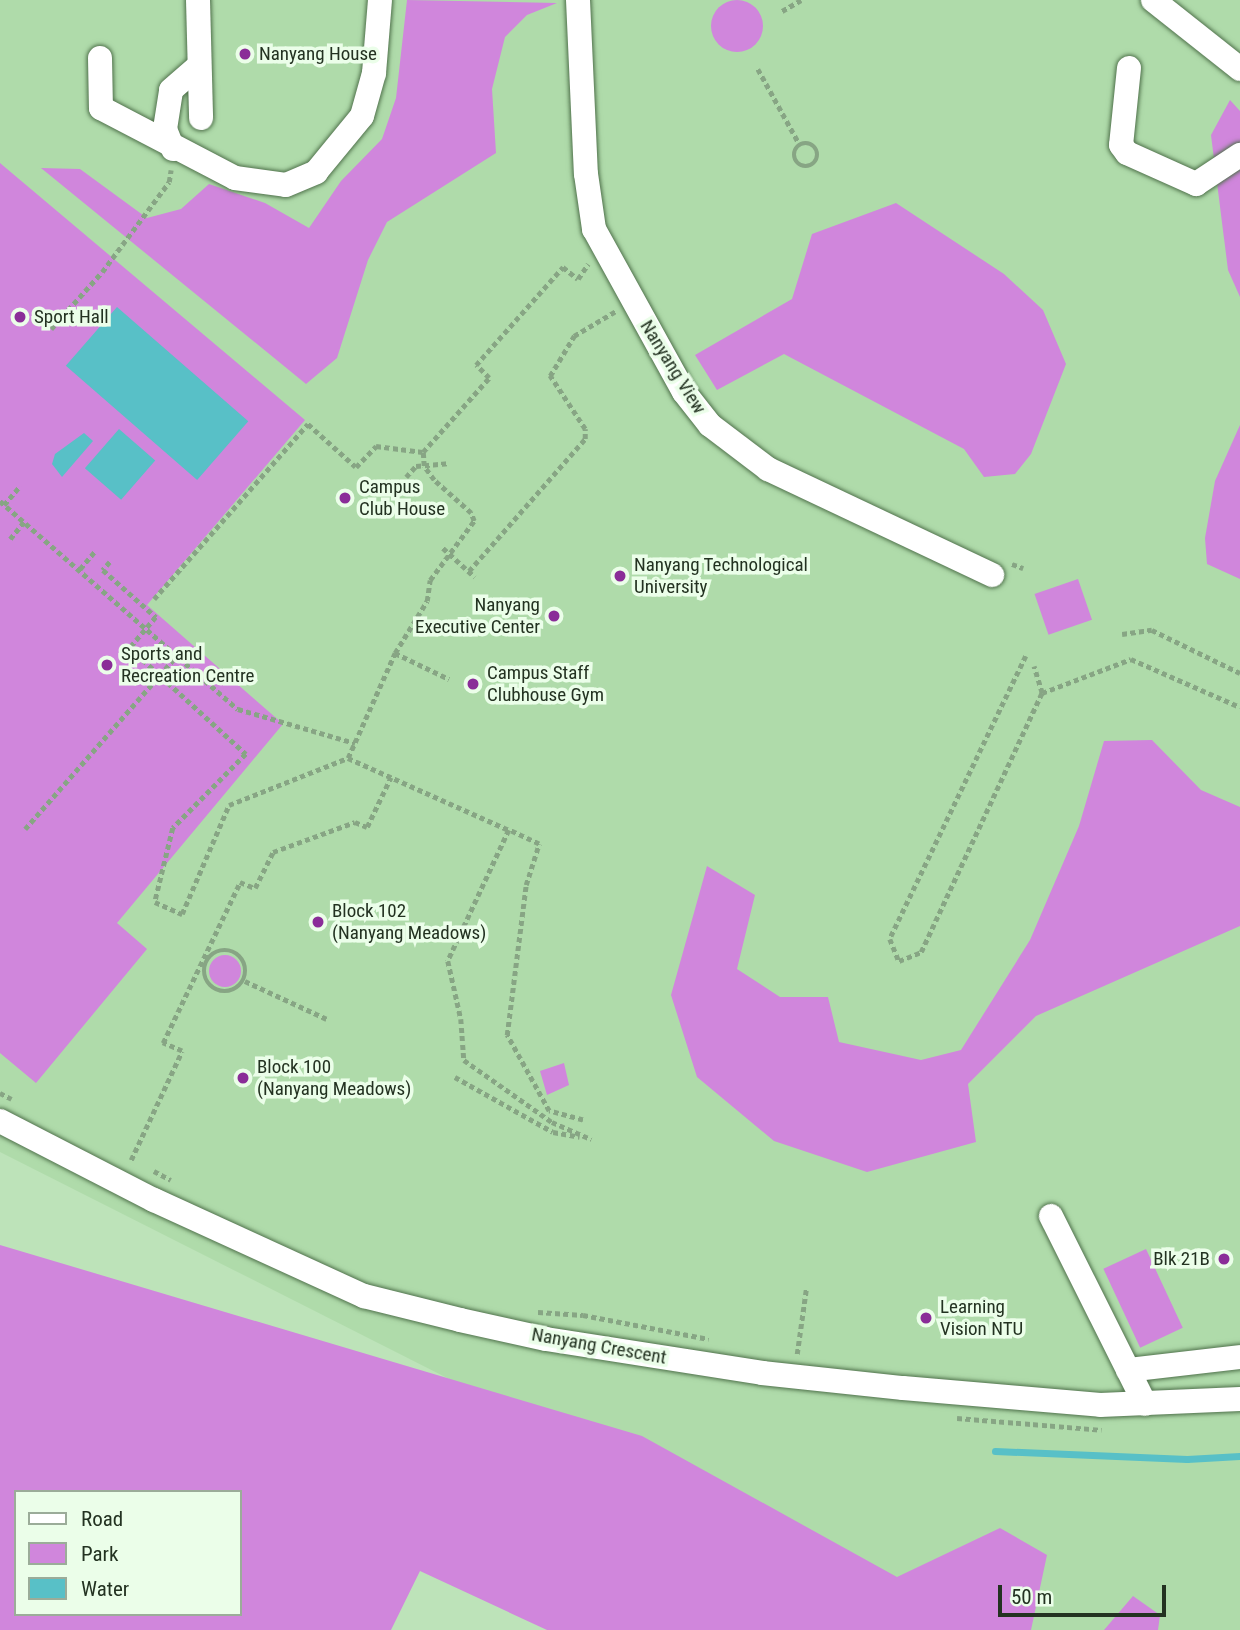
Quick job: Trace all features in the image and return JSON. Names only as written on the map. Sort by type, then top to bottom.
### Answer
[{"type":"street","points":[[198,0],[201,118]]},
{"type":"street","points":[[100,58],[101,108],[173,149],[235,178],[259,184],[286,185],[316,172],[351,134],[366,106],[374,73],[380,0]]},
{"type":"street","name":"Nanyang View","points":[[578,0],[587,194],[594,229],[684,392],[710,425],[768,470],[992,575]]},
{"type":"street","points":[[1153,0],[1240,69]]},
{"type":"street","points":[[173,149],[165,129],[171,90],[200,66]]},
{"type":"street","points":[[1129,68],[1121,145],[1127,153],[1192,183],[1199,183],[1233,160]]},
{"type":"street","name":"Nanyang Crescent","points":[[0,1121],[166,1205],[364,1296],[546,1339],[762,1373],[1100,1405],[1240,1399]]},
{"type":"street","points":[[1051,1216],[1145,1404]]},
{"type":"street","points":[[1128,1370],[1240,1357]]},
{"type":"path","points":[[782,11],[801,0]]},
{"type":"path","points":[[758,69],[800,145]]},
{"type":"path","points":[[808,143],[818,150],[819,159],[810,167],[802,167],[794,159],[800,145],[808,143]]},
{"type":"path","points":[[51,329],[102,272],[169,182],[173,149]]},
{"type":"path","points":[[110,562],[103,570],[156,617],[130,648],[246,754],[173,828],[155,902],[183,914],[229,805],[348,758],[395,653],[427,601],[430,580],[474,521],[471,513],[424,466],[424,452],[489,378],[476,365],[563,267],[578,279],[591,256]]},
{"type":"path","points":[[469,571],[585,439],[585,429],[550,376],[574,336],[616,311]]},
{"type":"path","points":[[154,599],[308,424],[356,467],[376,446],[424,452]]},
{"type":"path","points":[[406,477],[416,466],[448,463]]},
{"type":"path","points":[[20,486],[2,503],[148,627],[238,709],[355,743]]},
{"type":"path","points":[[10,539],[24,522]]},
{"type":"path","points":[[443,548],[475,577]]},
{"type":"path","points":[[80,569],[96,550]]},
{"type":"path","points":[[1122,634],[1152,630],[1240,673]]},
{"type":"path","points":[[395,653],[449,679]]},
{"type":"path","points":[[25,829],[178,654]]},
{"type":"path","points":[[1027,656],[1015,672],[890,939],[899,961],[920,952],[1042,693],[1034,666]]},
{"type":"path","points":[[1042,693],[1131,659],[1240,707]]},
{"type":"path","points":[[348,758],[539,844],[527,885],[507,1035],[549,1111],[583,1120]]},
{"type":"path","points":[[131,1160],[182,1051],[163,1043],[240,882],[255,888],[273,852],[355,822],[367,827],[391,777]]},
{"type":"path","points":[[455,1077],[553,1132],[591,1139],[552,1122],[464,1060],[461,1019],[448,961],[509,830]]},
{"type":"path","points":[[216,952],[235,952],[246,968],[244,981],[229,992],[215,990],[204,974],[205,960],[216,952]]},
{"type":"path","points":[[244,981],[327,1019]]},
{"type":"path","points":[[122,1155],[179,1184]]},
{"type":"path","points":[[797,1357],[806,1290]]},
{"type":"path","points":[[531,1311],[583,1315],[723,1341]]},
{"type":"path","points":[[785,1354],[810,1359]]},
{"type":"shaded area","name":"Nanyang Technological University","points":[[0,0],[1240,0],[1240,1630],[946,1630],[0,1152]]},
{"type":"green space","points":[[407,0],[557,3],[527,15],[505,37],[492,89],[496,153],[387,222],[368,260],[337,358],[306,384],[41,168],[80,169],[147,218],[181,209],[209,184],[265,203],[309,228],[341,181],[382,139],[396,98]]},
{"type":"green space","points":[[737,0],[747,2],[755,8],[761,16],[761,36],[755,44],[747,50],[737,52],[727,50],[719,44],[713,36],[711,26],[713,16],[719,8],[727,2]]},
{"type":"green space","points":[[1230,100],[1240,111],[1240,297],[1228,270],[1211,135]]},
{"type":"green space","name":"Sports and Recreation Centre","points":[[0,163],[305,420],[147,605],[283,724],[117,923],[147,949],[36,1083],[0,1053]]},
{"type":"green space","points":[[896,203],[1004,274],[1043,310],[1066,364],[1031,454],[1015,474],[984,477],[964,449],[784,354],[717,390],[695,355],[792,299],[812,234]]},
{"type":"green space","points":[[1240,425],[1240,579],[1207,564],[1205,538],[1215,481]]},
{"type":"green space","points":[[1078,579],[1092,620],[1049,635],[1035,594]]},
{"type":"green space","points":[[1152,740],[1201,790],[1240,807],[1240,926],[1036,1016],[968,1084],[976,1142],[867,1172],[774,1141],[697,1077],[671,995],[707,866],[755,895],[737,969],[780,997],[828,997],[839,1042],[921,1060],[961,1050],[1030,940],[1079,826],[1104,741]]},
{"type":"green space","points":[[225,955],[236,960],[241,971],[236,982],[225,987],[214,982],[209,971],[214,960]]},
{"type":"green space","points":[[564,1063],[569,1085],[547,1095],[540,1071]]},
{"type":"green space","points":[[0,1245],[642,1436],[897,1577],[1000,1528],[1047,1555],[1031,1630],[547,1630],[420,1571],[391,1630],[0,1630]]},
{"type":"green space","points":[[1146,1249],[1183,1328],[1140,1348],[1103,1269]]},
{"type":"green space","points":[[1133,1596],[1160,1615],[1158,1630],[1104,1630]]},
{"type":"water","points":[[117,307],[248,421],[197,480],[66,366]]},
{"type":"water","points":[[119,429],[155,460],[121,500],[85,468]]},
{"type":"water","points":[[84,433],[93,441],[62,477],[52,464],[55,454]]},
{"type":"waterway","points":[[995,1451],[1187,1459],[1240,1456]]},
{"type":"place","name":"Nanyang House","points":[[245,54]]},
{"type":"place","name":"Sport Hall","points":[[20,317]]},
{"type":"place","name":"Campus Club House","points":[[345,498]]},
{"type":"place","name":"Nanyang Technological University","points":[[620,576]]},
{"type":"place","name":"Nanyang Executive Center","points":[[554,616]]},
{"type":"place","name":"Sports and Recreation Centre","points":[[107,665]]},
{"type":"place","name":"Campus Staff Clubhouse Gym","points":[[473,684]]},
{"type":"place","name":"Block 102 (Nanyang Meadows)","points":[[318,922]]},
{"type":"place","name":"Block 100 (Nanyang Meadows)","points":[[243,1078]]},
{"type":"place","name":"Blk 21B","points":[[1224,1259]]},
{"type":"place","name":"Learning Vision NTU","points":[[926,1318]]}]
